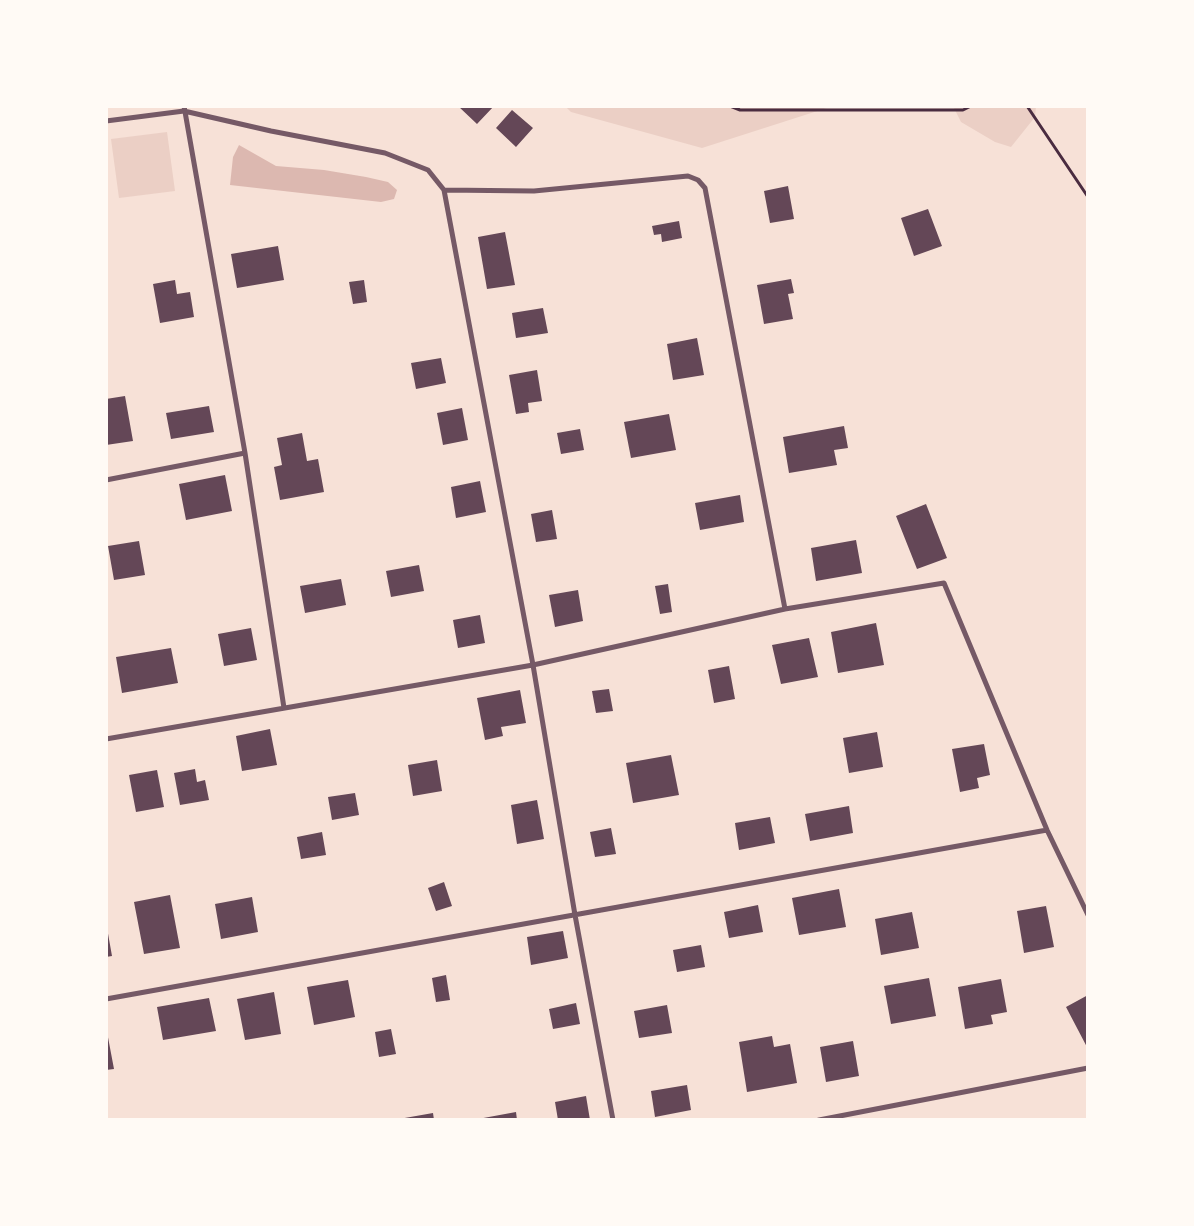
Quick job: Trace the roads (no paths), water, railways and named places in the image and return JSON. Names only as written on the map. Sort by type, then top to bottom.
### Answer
[{"type":"street","points":[[106,121],[184,109],[271,131],[385,153],[428,170],[444,190],[533,665],[613,1120]]},
{"type":"street","points":[[184,109],[245,453],[284,708]]},
{"type":"street","points":[[444,190],[534,191],[688,176],[698,180],[705,188],[785,609]]},
{"type":"street","points":[[106,480],[245,453]]},
{"type":"street","points":[[106,739],[533,665],[785,609],[944,583],[1047,830],[1088,915]]},
{"type":"street","points":[[106,999],[1047,830]]},
{"type":"street","points":[[819,1120],[1088,1068]]}]
